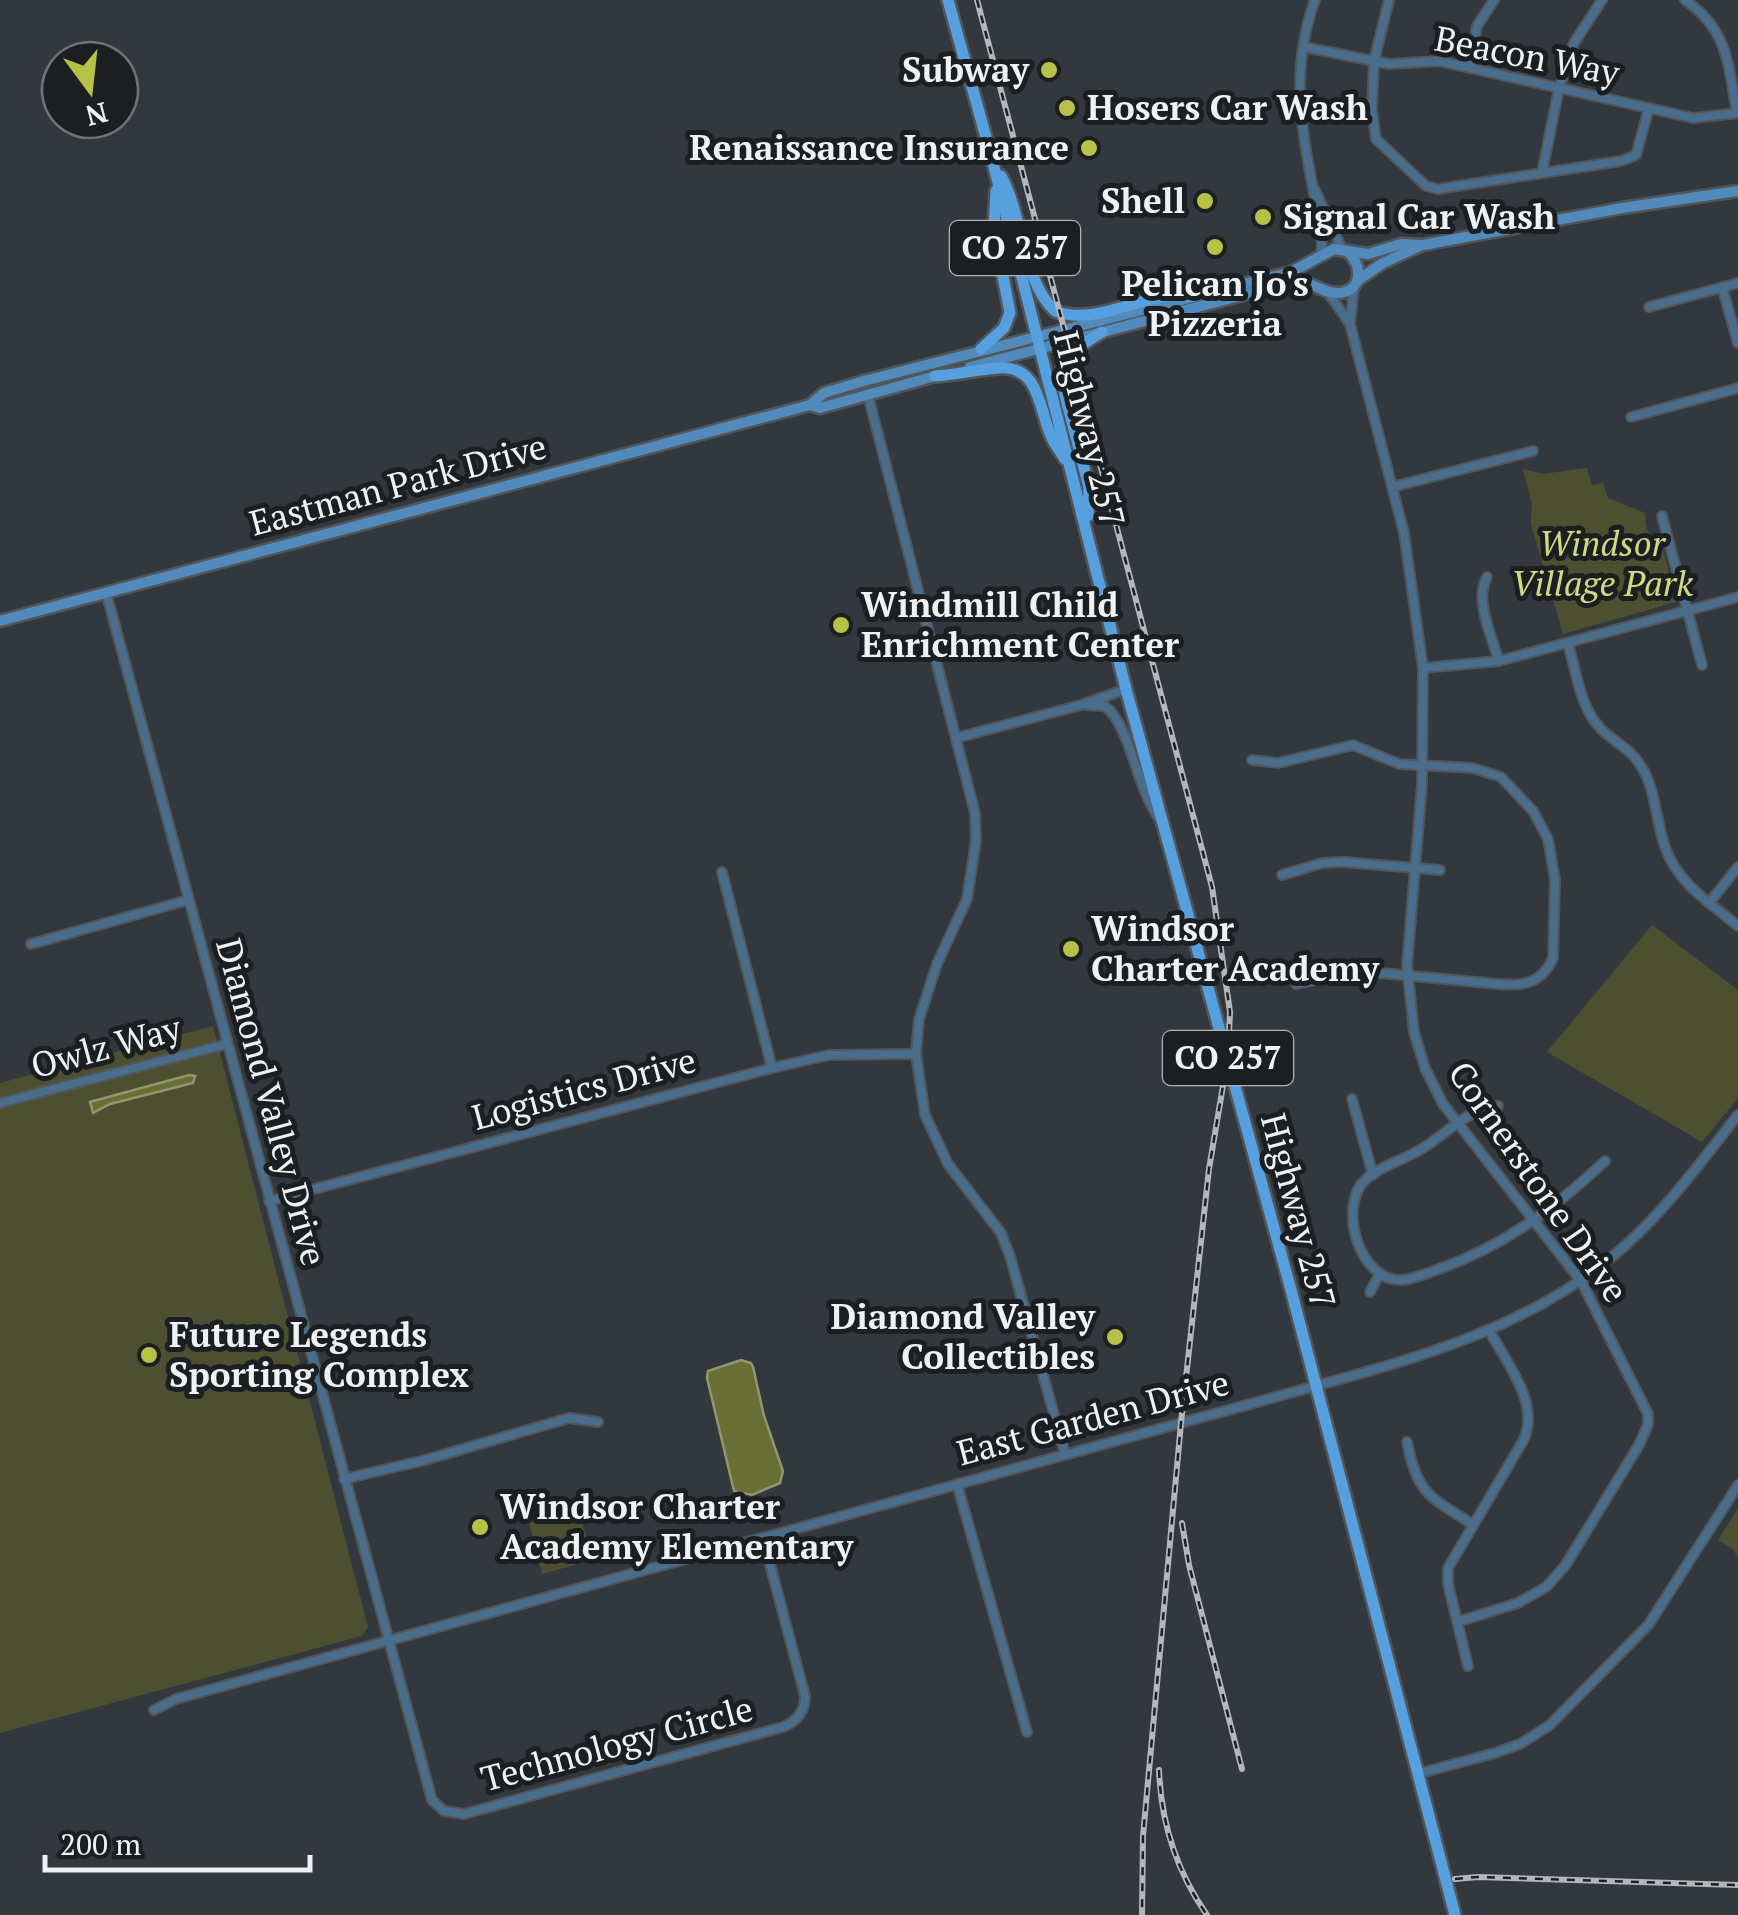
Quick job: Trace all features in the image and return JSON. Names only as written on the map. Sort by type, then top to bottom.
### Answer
[{"type":"main road","name":"Highway 257","points":[[948,0],[1126,689],[1316,1386],[1454,1915]]},
{"type":"main road","points":[[992,159],[1010,193],[1039,290],[1055,310],[1081,315],[1173,294],[1191,296]]},
{"type":"main road","points":[[981,349],[1004,328],[1010,313],[994,229],[996,177]]},
{"type":"main road","points":[[1088,530],[1088,487],[1062,368],[1070,352],[1102,332]]},
{"type":"main road","points":[[936,376],[1000,368],[1013,369],[1028,378],[1038,392],[1051,436],[1070,467]]},
{"type":"street","points":[[1315,0],[1300,66],[1299,114],[1322,239],[1315,270],[1324,289],[1342,293],[1383,262],[1422,245],[1738,191]]},
{"type":"street","points":[[1389,0],[1374,61],[1372,110],[1376,138],[1426,186],[1438,190],[1636,155],[1649,108]]},
{"type":"street","points":[[1470,68],[1477,26],[1494,0]]},
{"type":"street","points":[[1542,173],[1559,88],[1574,43],[1602,0]]},
{"type":"street","points":[[1686,0],[1717,29],[1738,113]]},
{"type":"street","name":"Beacon Way","points":[[1304,47],[1389,64],[1440,61],[1694,118],[1738,113]]},
{"type":"street","points":[[1313,186],[1345,250],[1357,261],[1356,283]]},
{"type":"street","points":[[1320,257],[1345,250],[1368,254],[1401,244],[1422,245]]},
{"type":"street","name":"Eastman Park Drive","points":[[810,405],[820,408],[936,376],[1191,296],[1291,272],[1320,257]]},
{"type":"street","name":"Eastman Park Drive","points":[[0,622],[810,405],[824,393],[981,349],[1102,332],[1303,280],[1324,289]]},
{"type":"street","name":"Cornerstone Drive","points":[[1350,324],[1356,283]]},
{"type":"street","points":[[1649,307],[1738,283]]},
{"type":"street","points":[[1722,287],[1738,343]]},
{"type":"street","name":"Cornerstone Drive","points":[[1324,289],[1350,324],[1410,561],[1423,668],[1423,766],[1407,976],[1419,1051],[1434,1087],[1457,1124],[1581,1280],[1646,1406],[1646,1432],[1556,1576],[1531,1597],[1457,1622]]},
{"type":"street","points":[[1631,417],[1738,388]]},
{"type":"street","points":[[868,394],[975,814],[971,882],[919,1018],[916,1054],[925,1115],[948,1164],[1001,1233],[1065,1454]]},
{"type":"street","points":[[1392,487],[1533,450]]},
{"type":"street","points":[[1662,516],[1702,665]]},
{"type":"street","points":[[1487,577],[1482,588],[1483,601],[1499,661]]},
{"type":"street","name":"Diamond Valley Drive","points":[[106,592],[388,1641]]},
{"type":"street","points":[[1423,668],[1499,661],[1738,598]]},
{"type":"street","points":[[1568,643],[1591,716],[1638,761],[1648,778],[1669,858],[1684,880],[1738,926]]},
{"type":"street","points":[[956,738],[1126,689]]},
{"type":"street","points":[[1081,705],[1105,706],[1114,714],[1146,800],[1164,825]]},
{"type":"street","points":[[1252,760],[1278,763],[1353,745],[1394,763],[1473,768],[1496,774],[1534,811],[1552,852],[1553,953],[1549,967],[1525,985],[1348,972],[1296,984]]},
{"type":"street","points":[[1282,876],[1332,862],[1440,870]]},
{"type":"street","points":[[1710,902],[1738,866]]},
{"type":"street","points":[[722,872],[772,1068]]},
{"type":"street","points":[[31,944],[188,900]]},
{"type":"street","name":"Owlz Way","points":[[0,1104],[227,1044]]},
{"type":"street","name":"Logistics Drive","points":[[269,1201],[829,1055],[916,1054]]},
{"type":"street","points":[[1352,1099],[1372,1174]]},
{"type":"street","points":[[1498,1106],[1478,1109],[1410,1157],[1372,1174],[1359,1188],[1352,1209],[1363,1254],[1379,1275],[1402,1280],[1480,1252],[1534,1222],[1604,1162]]},
{"type":"street","name":"East Garden Drive","points":[[154,1710],[176,1699],[1316,1386],[1490,1332],[1581,1280],[1645,1227],[1738,1116]]},
{"type":"street","points":[[1370,1292],[1379,1275]]},
{"type":"street","points":[[1468,1666],[1448,1584],[1448,1568],[1530,1423],[1528,1406],[1490,1332]]},
{"type":"street","points":[[344,1479],[569,1418],[598,1422]]},
{"type":"street","points":[[1408,1442],[1421,1488],[1472,1524]]},
{"type":"street","points":[[958,1484],[1027,1732]]},
{"type":"street","points":[[1417,1774],[1520,1744],[1564,1712],[1649,1624],[1738,1485]]},
{"type":"street","name":"Technology Circle","points":[[388,1641],[430,1793],[439,1808],[455,1815],[716,1746],[790,1725],[804,1706],[805,1696],[763,1538]]},
{"type":"green space","name":"Windsor Village Park","points":[[1587,468],[1592,485],[1603,483],[1608,498],[1645,513],[1647,530],[1663,549],[1676,602],[1563,634],[1531,524],[1532,504],[1523,469],[1542,474]]},
{"type":"green space","points":[[1652,925],[1738,990],[1738,1098],[1702,1142],[1547,1052]]},
{"type":"green space","name":"Future Legends Sporting Complex","points":[[213,1026],[368,1627],[362,1636],[0,1733],[0,1083]]},
{"type":"green space","points":[[1738,1508],[1738,1558],[1733,1549],[1718,1540]]},
{"type":"green space","points":[[579,1509],[592,1560],[542,1574],[529,1523]]},
{"type":"shaded area","points":[[195,1076],[193,1083],[110,1104],[93,1113],[90,1102]]},
{"type":"shaded area","points":[[741,1360],[753,1367],[764,1416],[783,1471],[780,1483],[752,1495],[734,1491],[707,1378],[708,1371]]},
{"type":"railway","points":[[977,0],[1212,887],[1230,1012],[1228,1056],[1209,1169],[1181,1423],[1143,1836],[1142,1915]]},
{"type":"railway","points":[[1182,1523],[1189,1565],[1242,1769]]},
{"type":"railway","points":[[1159,1770],[1172,1846],[1207,1915]]},
{"type":"railway","points":[[1455,1879],[1738,1885]]},
{"type":"place","name":"Subway","points":[[1049,70]]},
{"type":"place","name":"Hosers Car Wash","points":[[1067,108]]},
{"type":"place","name":"Renaissance Insurance","points":[[1089,148]]},
{"type":"place","name":"Shell","points":[[1205,201]]},
{"type":"place","name":"Signal Car Wash","points":[[1263,217]]},
{"type":"place","name":"Pelican Jo's Pizzeria","points":[[1215,247]]},
{"type":"place","name":"Windmill Child Enrichment Center","points":[[841,625]]},
{"type":"place","name":"Windsor Charter Academy","points":[[1071,949]]},
{"type":"place","name":"Diamond Valley Collectibles","points":[[1115,1337]]},
{"type":"place","name":"Future Legends Sporting Complex","points":[[149,1355]]},
{"type":"place","name":"Windsor Charter Academy Elementary","points":[[480,1527]]}]
